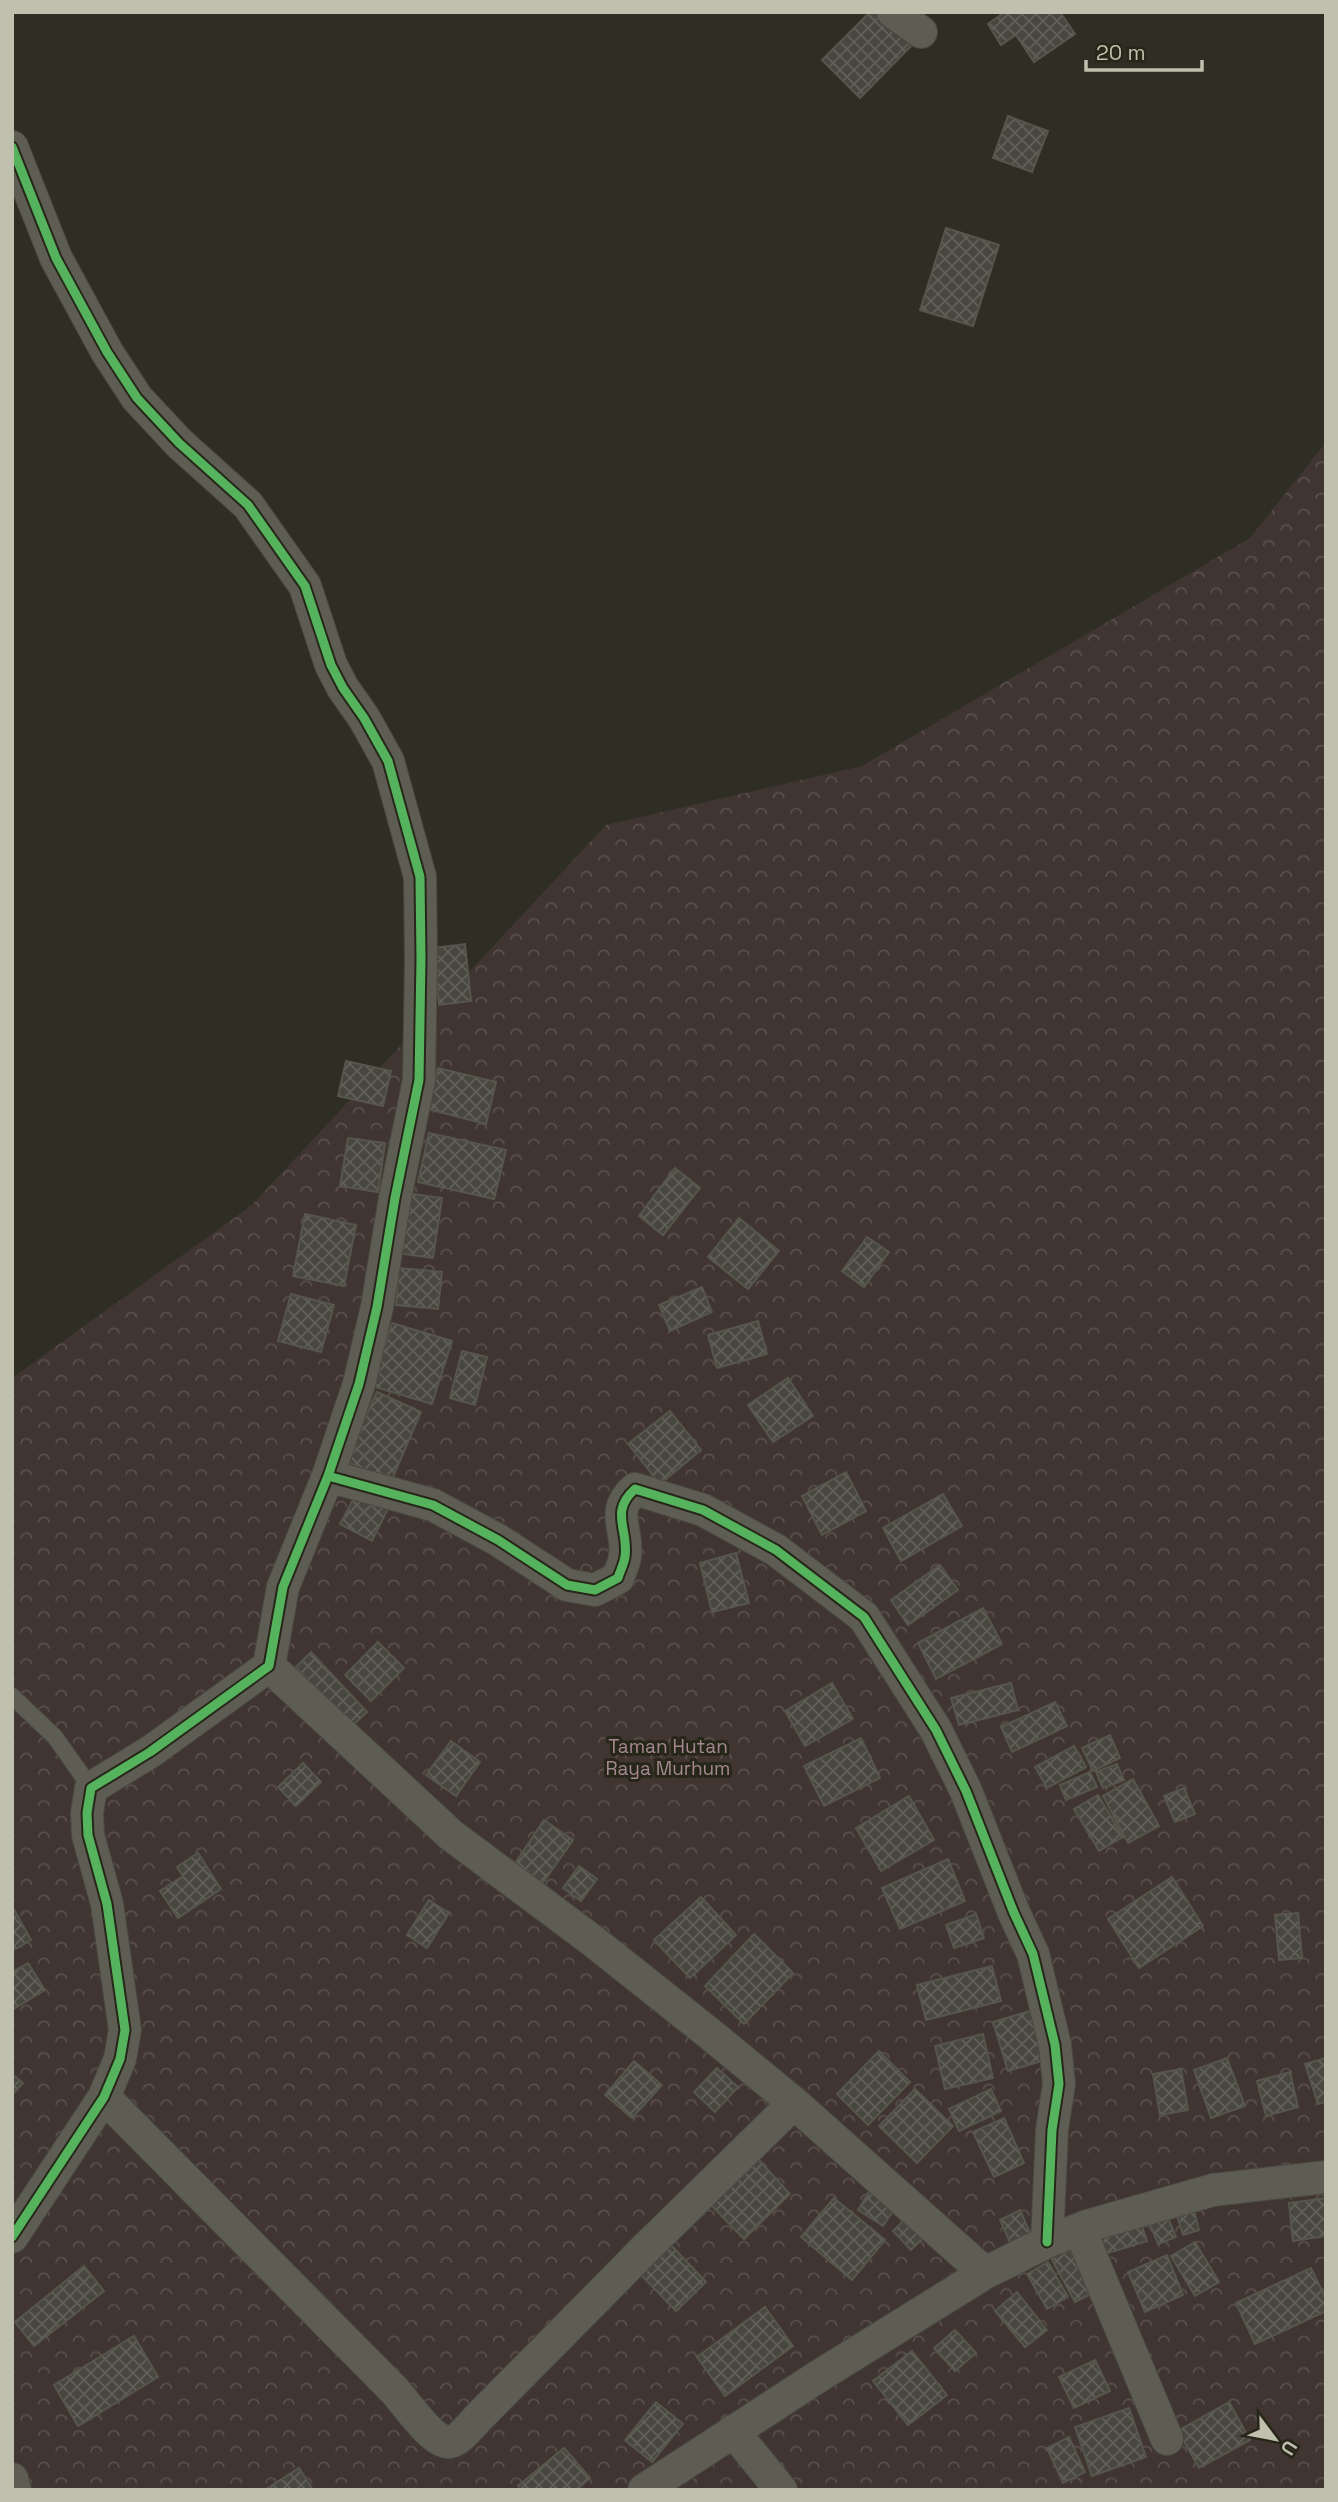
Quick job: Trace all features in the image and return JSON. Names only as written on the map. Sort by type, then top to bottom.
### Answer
[{"type":"street","points":[[892,12],[921,32]]},
{"type":"street","points":[[12,147],[56,258],[107,352],[137,398],[179,443],[248,505],[305,586],[331,665],[388,761],[419,877],[421,959],[419,1080],[395,1198],[377,1307],[359,1384],[328,1476],[283,1587],[269,1665],[150,1752],[91,1788],[87,1813],[88,1835],[107,1904],[125,2030],[120,2059],[104,2097],[12,2237]]},
{"type":"street","points":[[328,1476],[433,1505],[498,1540],[567,1585],[595,1590],[618,1578],[625,1556],[620,1509],[627,1496],[635,1489],[702,1510],[776,1550],[864,1617],[942,1742],[966,1791],[1033,1954],[1055,2045],[1059,2084],[1052,2130],[1048,2242]]},
{"type":"street","points":[[269,1665],[451,1836],[593,1941],[794,2103],[985,2273]]},
{"type":"street","points":[[104,2097],[395,2391],[434,2437],[448,2442],[454,2440],[479,2417],[794,2103]]},
{"type":"street","points":[[644,2490],[985,2273],[1048,2242],[1087,2226],[1213,2190],[1326,2177]]},
{"type":"street","points":[[1087,2226],[1085,2242],[1167,2439]]},
{"type":"street","points":[[733,2431],[781,2490]]},
{"type":"street","points":[[12,2479],[15,2490]]},
{"type":"lane","points":[[12,1696],[55,1737],[91,1788]]},
{"type":"green space","name":"Taman Hutan Raya Murhum","points":[[1326,442],[1326,2490],[12,2490],[12,1378],[252,1205],[606,825],[862,766],[1250,538]]},
{"type":"building","points":[[870,12],[881,12],[913,44],[860,98],[822,60]]},
{"type":"building","points":[[1001,12],[1060,12],[1075,34],[1034,62],[1016,35],[1001,45],[988,24],[1002,14]]},
{"type":"building","points":[[1008,116],[1048,131],[1032,172],[993,158]]},
{"type":"building","points":[[946,228],[999,245],[973,326],[920,310]]},
{"type":"building","points":[[465,944],[471,1001],[439,1005],[433,948]]},
{"type":"building","points":[[346,1061],[391,1071],[383,1106],[338,1096]]},
{"type":"building","points":[[438,1068],[496,1082],[486,1124],[428,1109]]},
{"type":"building","points":[[429,1133],[506,1150],[494,1199],[418,1182]]},
{"type":"building","points":[[348,1138],[385,1143],[378,1192],[340,1186]]},
{"type":"building","points":[[675,1168],[700,1188],[663,1235],[639,1216]]},
{"type":"building","points":[[406,1193],[442,1198],[433,1258],[397,1253]]},
{"type":"building","points":[[305,1214],[356,1225],[344,1286],[293,1276]]},
{"type":"building","points":[[739,1218],[779,1251],[748,1289],[708,1257]]},
{"type":"building","points":[[867,1237],[889,1252],[864,1287],[842,1271]]},
{"type":"building","points":[[399,1268],[442,1272],[438,1309],[396,1305]]},
{"type":"building","points":[[702,1287],[712,1312],[670,1331],[659,1305]]},
{"type":"building","points":[[291,1294],[334,1305],[321,1352],[278,1341]]},
{"type":"building","points":[[758,1321],[767,1354],[717,1368],[708,1335]]},
{"type":"building","points":[[392,1323],[452,1341],[432,1404],[372,1386]]},
{"type":"building","points":[[462,1351],[487,1357],[475,1405],[450,1398]]},
{"type":"building","points":[[788,1378],[813,1416],[773,1442],[748,1405]]},
{"type":"building","points":[[377,1392],[421,1412],[391,1482],[345,1461]]},
{"type":"building","points":[[670,1411],[701,1450],[660,1484],[628,1444]]},
{"type":"building","points":[[846,1472],[866,1511],[822,1535],[802,1496]]},
{"type":"building","points":[[358,1490],[389,1507],[372,1541],[340,1524]]},
{"type":"building","points":[[943,1494],[962,1526],[901,1561],[883,1528]]},
{"type":"building","points":[[736,1553],[749,1603],[712,1612],[700,1563]]},
{"type":"building","points":[[940,1565],[958,1590],[908,1625],[891,1600]]},
{"type":"building","points":[[983,1608],[1002,1644],[936,1679],[918,1643]]},
{"type":"building","points":[[378,1642],[404,1668],[371,1701],[345,1675]]},
{"type":"building","points":[[311,1652],[367,1712],[349,1729],[293,1670]]},
{"type":"building","points":[[832,1683],[853,1719],[805,1746],[785,1711]]},
{"type":"building","points":[[1011,1683],[1018,1710],[959,1725],[951,1698]]},
{"type":"building","points":[[1055,1702],[1067,1726],[1012,1752],[1001,1727]]},
{"type":"building","points":[[1110,1735],[1120,1758],[1093,1771],[1082,1748]]},
{"type":"building","points":[[861,1738],[880,1778],[824,1806],[804,1766]]},
{"type":"building","points":[[451,1741],[480,1762],[456,1796],[426,1775]]},
{"type":"building","points":[[1074,1746],[1086,1767],[1047,1788],[1035,1767]]},
{"type":"building","points":[[303,1763],[321,1782],[296,1806],[278,1787]]},
{"type":"building","points":[[1117,1764],[1124,1780],[1103,1788],[1096,1772]]},
{"type":"building","points":[[1090,1772],[1097,1787],[1066,1800],[1060,1785]]},
{"type":"building","points":[[1133,1779],[1159,1826],[1128,1843],[1103,1796]]},
{"type":"building","points":[[1184,1788],[1195,1814],[1175,1822],[1164,1796]]},
{"type":"building","points":[[1098,1795],[1123,1837],[1099,1851],[1074,1809]]},
{"type":"building","points":[[909,1796],[934,1840],[881,1871],[856,1828]]},
{"type":"building","points":[[544,1820],[573,1840],[540,1887],[512,1868]]},
{"type":"building","points":[[198,1853],[221,1889],[178,1918],[160,1891],[183,1876],[177,1867]]},
{"type":"building","points":[[948,1859],[965,1901],[900,1929],[882,1888]]},
{"type":"building","points":[[579,1866],[597,1879],[581,1901],[563,1888]]},
{"type":"building","points":[[1172,1877],[1203,1926],[1139,1968],[1108,1919]]},
{"type":"building","points":[[701,1897],[736,1935],[690,1978],[654,1940]]},
{"type":"building","points":[[429,1900],[449,1913],[427,1948],[407,1935]]},
{"type":"building","points":[[12,1906],[31,1940],[12,1951]]},
{"type":"building","points":[[1298,1913],[1302,1958],[1279,1960],[1275,1915]]},
{"type":"building","points":[[976,1914],[984,1938],[954,1948],[946,1925]]},
{"type":"building","points":[[754,1934],[793,1973],[744,2024],[705,1986]]},
{"type":"building","points":[[28,1963],[45,1990],[12,2010],[12,1972]]},
{"type":"building","points":[[992,1966],[1001,2001],[926,2020],[917,1985]]},
{"type":"building","points":[[1033,2010],[1048,2059],[1008,2071],[993,2022]]},
{"type":"building","points":[[983,2034],[993,2078],[945,2089],[935,2046]]},
{"type":"building","points":[[879,2051],[910,2082],[868,2125],[837,2094]]},
{"type":"building","points":[[1227,2058],[1245,2106],[1211,2118],[1194,2070]]},
{"type":"building","points":[[1326,2058],[1326,2102],[1318,2104],[1305,2064]]},
{"type":"building","points":[[634,2061],[662,2085],[632,2118],[605,2095]]},
{"type":"building","points":[[717,2068],[738,2087],[715,2112],[694,2092]]},
{"type":"building","points":[[1181,2069],[1188,2110],[1160,2115],[1153,2074]]},
{"type":"building","points":[[1290,2072],[1298,2107],[1266,2116],[1257,2081]]},
{"type":"building","points":[[12,2074],[23,2083],[12,2095]]},
{"type":"building","points":[[915,2089],[953,2126],[917,2163],[879,2126]]},
{"type":"building","points":[[991,2089],[1001,2111],[959,2131],[949,2109]]},
{"type":"building","points":[[1004,2118],[1024,2163],[994,2177],[973,2132]]},
{"type":"building","points":[[757,2158],[790,2194],[744,2239],[710,2204]]},
{"type":"building","points":[[869,2192],[895,2208],[883,2226],[858,2210]]},
{"type":"building","points":[[834,2198],[885,2240],[852,2280],[801,2237]]},
{"type":"building","points":[[1326,2198],[1326,2236],[1293,2241],[1289,2203]]},
{"type":"building","points":[[1163,2206],[1176,2237],[1158,2244],[1145,2213]]},
{"type":"building","points":[[1193,2206],[1199,2230],[1183,2235],[1176,2212]]},
{"type":"building","points":[[1020,2210],[1032,2237],[1012,2247],[1000,2220]]},
{"type":"building","points":[[913,2211],[931,2230],[911,2250],[893,2231]]},
{"type":"building","points":[[1137,2211],[1147,2241],[1105,2254],[1096,2224]]},
{"type":"building","points":[[1063,2237],[1093,2293],[1075,2302],[1045,2247]]},
{"type":"building","points":[[1195,2242],[1219,2282],[1195,2296],[1171,2256]]},
{"type":"building","points":[[671,2245],[706,2282],[676,2311],[641,2275]]},
{"type":"building","points":[[1167,2255],[1183,2295],[1145,2312],[1128,2272]]},
{"type":"building","points":[[1048,2262],[1068,2297],[1047,2309],[1027,2274]]},
{"type":"building","points":[[84,2266],[104,2291],[34,2346],[15,2322]]},
{"type":"building","points":[[1311,2268],[1326,2299],[1326,2311],[1255,2344],[1236,2303]]},
{"type":"building","points":[[1017,2292],[1047,2330],[1025,2347],[995,2311]]},
{"type":"building","points":[[765,2307],[793,2346],[725,2396],[697,2357]]},
{"type":"building","points":[[955,2330],[976,2353],[955,2371],[934,2348]]},
{"type":"building","points":[[134,2336],[158,2377],[78,2426],[54,2385]]},
{"type":"building","points":[[912,2351],[947,2395],[908,2425],[873,2381]]},
{"type":"building","points":[[1095,2360],[1110,2391],[1074,2408],[1059,2377]]},
{"type":"building","points":[[656,2402],[683,2424],[652,2462],[625,2440]]},
{"type":"building","points":[[1229,2402],[1250,2440],[1199,2468],[1178,2431]]},
{"type":"building","points":[[1129,2408],[1146,2457],[1092,2476],[1075,2427]]},
{"type":"building","points":[[1069,2437],[1085,2472],[1063,2483],[1047,2448]]},
{"type":"building","points":[[564,2448],[590,2478],[576,2490],[521,2490],[518,2486]]},
{"type":"building","points":[[299,2468],[313,2490],[265,2490]]},
{"type":"cycle path","points":[[12,147],[56,258],[107,352],[137,398],[179,443],[248,505],[305,586],[331,665],[388,761],[420,877],[421,959],[419,1080],[395,1198],[377,1307],[359,1384],[328,1476],[283,1587],[269,1666],[150,1752],[91,1788],[87,1813],[88,1835],[107,1904],[125,2030],[120,2059],[104,2097],[12,2237]]},
{"type":"cycle path","points":[[328,1476],[433,1505],[498,1540],[567,1585],[595,1590],[618,1578],[626,1547],[621,1513],[627,1497],[635,1489],[703,1510],[776,1550],[864,1617],[936,1730],[966,1791],[1033,1954],[1055,2045],[1059,2084],[1052,2130],[1047,2242]]}]
